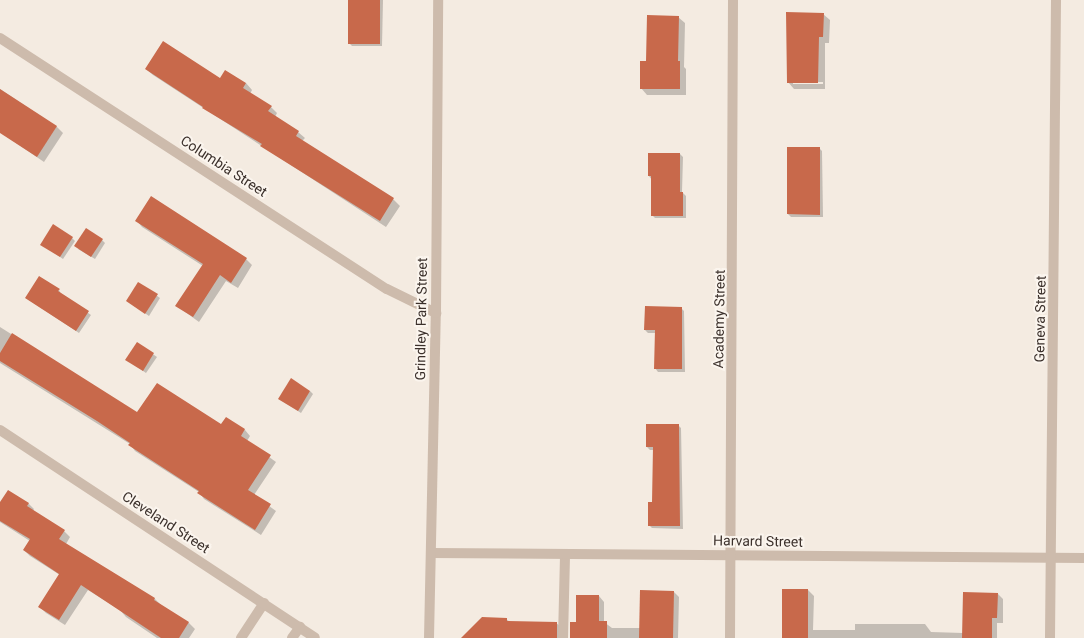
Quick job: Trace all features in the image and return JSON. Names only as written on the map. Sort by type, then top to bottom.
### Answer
[{"type":"street","name":"Grindley Park Street","points":[[429,638],[436,313],[438,0]]},
{"type":"street","name":"Academy Street","points":[[730,638],[733,0]]},
{"type":"street","name":"Geneva Street","points":[[1050,638],[1052,557],[1056,0]]},
{"type":"street","name":"Columbia Street","points":[[0,38],[388,289],[436,313]]},
{"type":"street","name":"Cleveland Street","points":[[0,430],[315,638]]},
{"type":"street","name":"Harvard Street","points":[[431,553],[1084,558]]},
{"type":"street","points":[[563,638],[565,554]]},
{"type":"street","points":[[241,638],[264,603]]},
{"type":"street","points":[[292,638],[300,628]]},
{"type":"building","points":[[348,0],[380,0],[380,44],[348,44]]},
{"type":"building","points":[[786,12],[824,13],[823,37],[819,37],[818,83],[787,83]]},
{"type":"building","points":[[647,15],[679,16],[678,61],[680,61],[680,89],[640,89],[640,61],[646,61]]},
{"type":"building","points":[[163,41],[220,78],[225,70],[246,83],[243,88],[272,106],[268,111],[299,131],[296,136],[394,198],[380,221],[260,146],[262,144],[202,108],[203,107],[145,69]]},
{"type":"building","points":[[0,89],[57,126],[37,157],[0,133]]},
{"type":"building","points":[[787,147],[820,147],[820,215],[787,214]]},
{"type":"building","points":[[648,153],[680,153],[680,192],[683,192],[683,216],[651,216],[651,176],[648,176]]},
{"type":"building","points":[[151,196],[247,258],[231,283],[220,275],[193,317],[175,306],[203,264],[135,221]]},
{"type":"building","points":[[53,224],[73,237],[60,257],[40,245]]},
{"type":"building","points":[[86,228],[103,239],[91,257],[74,246]]},
{"type":"building","points":[[39,276],[60,289],[58,291],[89,311],[76,331],[25,298]]},
{"type":"building","points":[[138,282],[158,294],[145,314],[126,301]]},
{"type":"building","points":[[645,306],[682,307],[682,369],[654,369],[655,330],[644,330]]},
{"type":"building","points":[[12,333],[137,412],[157,383],[221,424],[226,417],[245,429],[241,436],[271,455],[248,490],[271,504],[255,530],[197,493],[199,491],[128,445],[130,443],[97,421],[0,361],[0,353]]},
{"type":"building","points":[[137,342],[154,353],[143,371],[125,360]]},
{"type":"building","points":[[291,378],[310,391],[298,411],[278,399]]},
{"type":"building","points":[[646,424],[679,424],[680,526],[648,526],[648,502],[652,502],[653,447],[646,447]]},
{"type":"building","points":[[8,490],[29,503],[27,506],[65,530],[59,539],[155,598],[154,600],[189,622],[179,638],[161,638],[81,585],[59,620],[38,607],[59,574],[23,550],[30,539],[0,521],[0,502]]},
{"type":"building","points":[[782,589],[808,589],[808,638],[782,638]]},
{"type":"building","points":[[640,590],[674,591],[673,638],[639,638]]},
{"type":"building","points":[[963,592],[998,593],[997,618],[992,618],[992,638],[962,638]]},
{"type":"building","points":[[576,595],[599,595],[599,621],[607,621],[607,638],[570,638],[570,622],[576,622]]},
{"type":"building","points":[[482,617],[507,618],[507,621],[557,622],[557,638],[461,638]]}]
